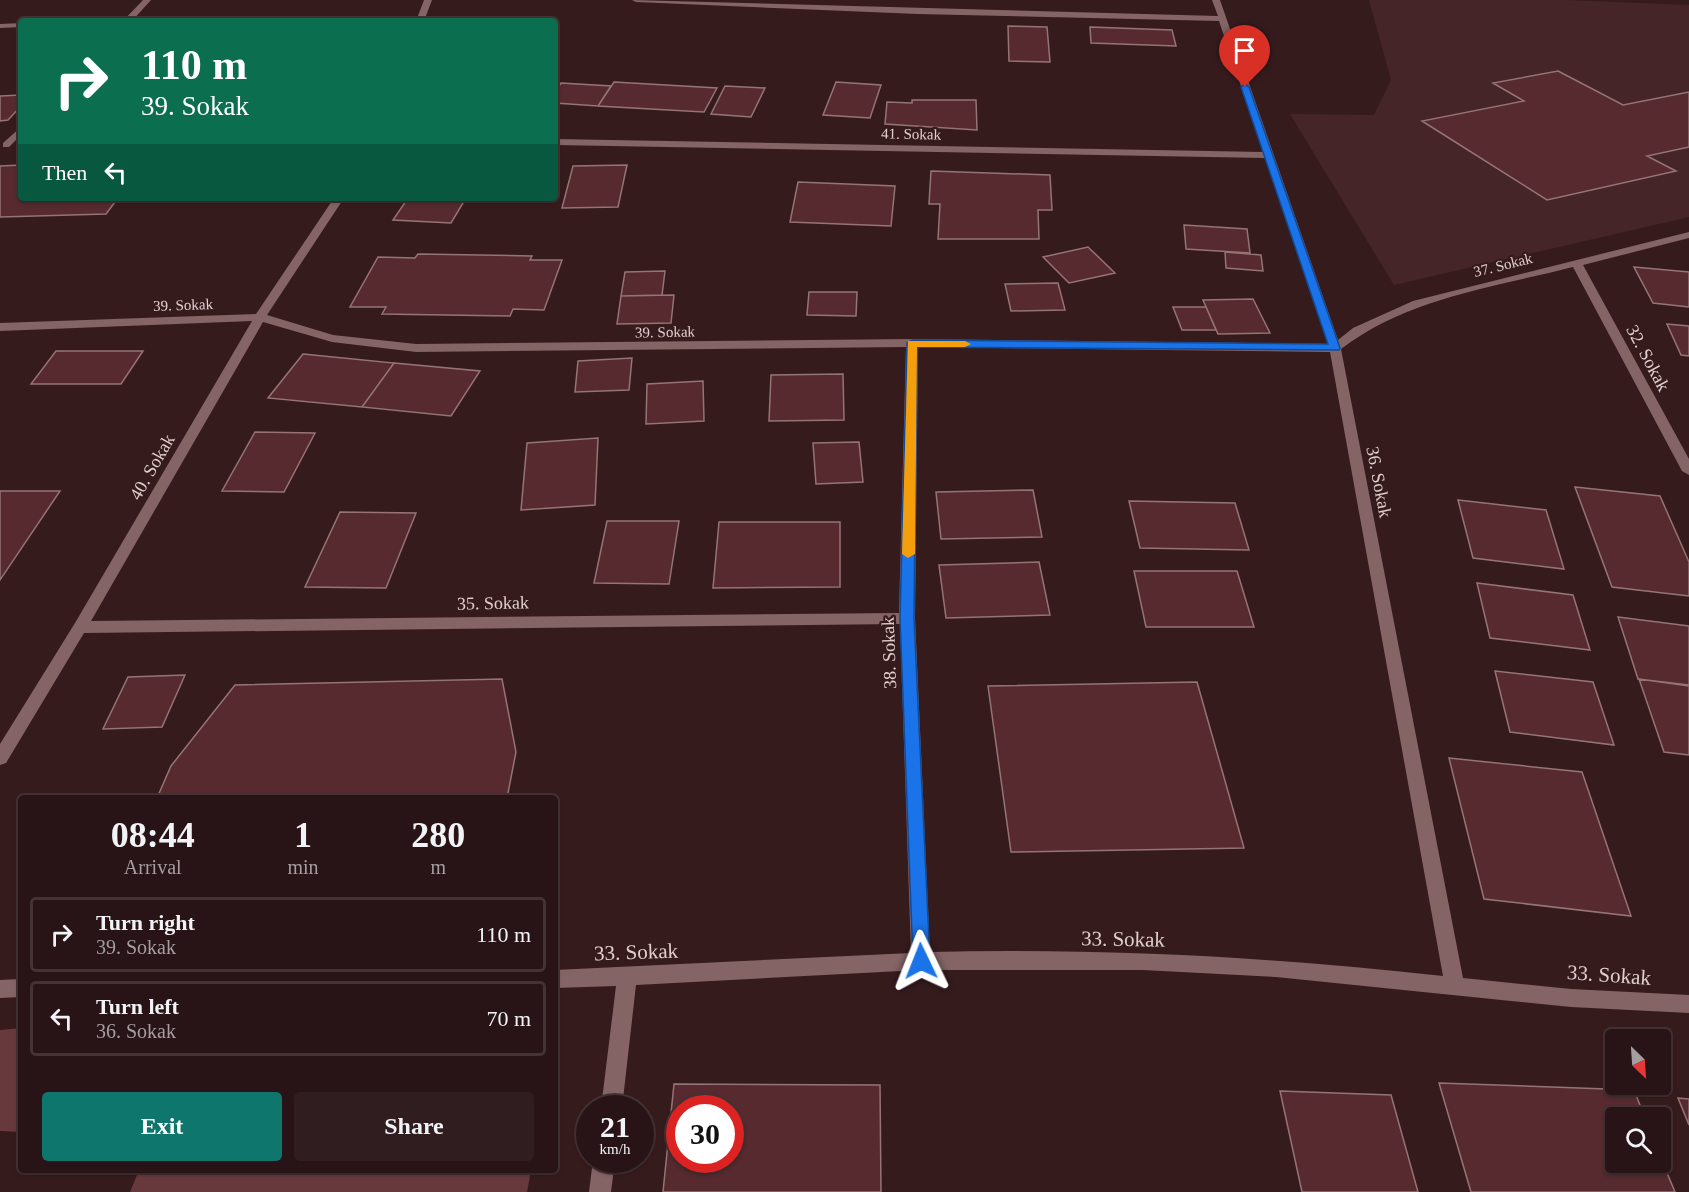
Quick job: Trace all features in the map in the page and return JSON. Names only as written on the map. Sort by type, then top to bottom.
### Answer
[{"type":"street","points":[[129,18],[147,0]]},
{"type":"street","points":[[421,18],[428,0]]},
{"type":"street","points":[[636,0],[917,12],[1223,19]]},
{"type":"street","points":[[917,0],[917,12]]},
{"type":"street","name":"36. Sokak","points":[[1216,0],[1267,155],[1335,348],[1455,985]]},
{"type":"street","points":[[0,26],[18,25]]},
{"type":"street","points":[[3,145],[18,132]]},
{"type":"street","name":"41. Sokak","points":[[558,142],[1267,155]]},
{"type":"street","name":"40. Sokak","points":[[0,758],[80,627],[260,318],[337,201]]},
{"type":"street","name":"37. Sokak","points":[[1335,348],[1357,331],[1417,303],[1689,235]]},
{"type":"street","name":"32. Sokak","points":[[1576,262],[1689,471]]},
{"type":"street","name":"39. Sokak","points":[[0,327],[260,318],[332,338],[416,348],[912,343],[1335,348]]},
{"type":"street","name":"38. Sokak","points":[[912,343],[907,618],[921,961]]},
{"type":"street","name":"35. Sokak","points":[[80,627],[907,618]]},
{"type":"street","name":"33. Sokak","points":[[558,979],[921,961],[1217,964],[1338,972],[1540,994],[1689,1004]]},
{"type":"street","points":[[613,1095],[627,977]]},
{"type":"street","points":[[0,989],[18,988]]},
{"type":"street","points":[[600,1192],[602,1173]]},
{"type":"shaded area","points":[[1369,0],[1565,0],[1689,5],[1689,217],[1394,285],[1290,114],[1374,115],[1391,80]]},
{"type":"shaded area","points":[[18,1028],[18,1132],[0,1131],[0,1030]]},
{"type":"shaded area","points":[[138,1173],[530,1173],[527,1192],[130,1192]]},
{"type":"building","points":[[1008,26],[1047,27],[1050,62],[1009,61]]},
{"type":"building","points":[[1090,27],[1172,30],[1176,46],[1091,43]]},
{"type":"building","points":[[1558,71],[1623,105],[1689,92],[1689,147],[1647,156],[1676,171],[1547,200],[1422,121],[1524,101],[1493,83]]},
{"type":"building","points":[[614,82],[717,88],[704,112],[598,106]]},
{"type":"building","points":[[836,82],[881,85],[870,118],[823,115]]},
{"type":"building","points":[[561,83],[611,86],[598,106],[558,103],[558,88]]},
{"type":"building","points":[[725,86],[765,88],[751,117],[711,114]]},
{"type":"building","points":[[18,95],[18,109],[8,120],[0,121],[0,96]]},
{"type":"building","points":[[912,100],[976,100],[977,130],[885,124],[887,102],[912,103]]},
{"type":"building","points":[[18,165],[18,201],[116,201],[106,214],[0,217],[0,166]]},
{"type":"building","points":[[627,165],[618,207],[562,208],[573,166]]},
{"type":"building","points":[[931,171],[1050,175],[1052,210],[1038,210],[1039,239],[938,239],[940,204],[929,204]]},
{"type":"building","points":[[798,182],[895,186],[891,226],[790,222]]},
{"type":"building","points":[[406,201],[464,201],[451,223],[393,220]]},
{"type":"building","points":[[1184,225],[1247,229],[1250,253],[1186,249]]},
{"type":"building","points":[[1088,247],[1115,273],[1069,283],[1043,257]]},
{"type":"building","points":[[1225,252],[1261,255],[1263,271],[1226,268]]},
{"type":"building","points":[[418,254],[532,256],[530,260],[562,260],[544,310],[513,309],[510,316],[382,314],[386,307],[350,307],[378,257],[415,258]]},
{"type":"building","points":[[1634,267],[1689,272],[1689,307],[1653,303]]},
{"type":"building","points":[[665,271],[662,295],[621,296],[625,272]]},
{"type":"building","points":[[1058,283],[1065,310],[1011,311],[1005,284]]},
{"type":"building","points":[[809,292],[857,292],[856,316],[807,315]]},
{"type":"building","points":[[674,295],[671,323],[617,324],[621,296]]},
{"type":"building","points":[[1253,299],[1270,333],[1218,334],[1203,300]]},
{"type":"building","points":[[1173,307],[1206,307],[1216,330],[1182,330]]},
{"type":"building","points":[[1667,324],[1689,326],[1689,356],[1681,355]]},
{"type":"building","points":[[56,351],[143,351],[121,384],[31,384]]},
{"type":"building","points":[[303,354],[394,363],[362,407],[268,398]]},
{"type":"building","points":[[632,358],[629,390],[575,392],[578,361]]},
{"type":"building","points":[[394,363],[480,371],[451,416],[362,407]]},
{"type":"building","points":[[843,374],[844,420],[769,421],[771,375]]},
{"type":"building","points":[[703,381],[704,421],[646,424],[647,384]]},
{"type":"building","points":[[255,432],[315,433],[284,492],[222,491]]},
{"type":"building","points":[[598,438],[595,505],[521,510],[527,443]]},
{"type":"building","points":[[859,442],[863,482],[816,484],[813,443]]},
{"type":"building","points":[[1575,487],[1660,496],[1689,562],[1689,596],[1612,587]]},
{"type":"building","points":[[1033,490],[1042,537],[941,539],[936,492]]},
{"type":"building","points":[[0,491],[60,491],[0,580]]},
{"type":"building","points":[[1458,500],[1546,510],[1564,569],[1473,558]]},
{"type":"building","points":[[1129,501],[1235,503],[1249,550],[1140,548]]},
{"type":"building","points":[[340,512],[416,513],[386,588],[305,587]]},
{"type":"building","points":[[607,521],[679,521],[669,584],[594,583]]},
{"type":"building","points":[[719,522],[840,522],[840,587],[713,588]]},
{"type":"building","points":[[1039,562],[1050,615],[946,618],[939,565]]},
{"type":"building","points":[[1134,571],[1237,571],[1254,627],[1146,627]]},
{"type":"building","points":[[1477,583],[1573,595],[1590,650],[1490,638]]},
{"type":"building","points":[[1618,617],[1689,626],[1689,685],[1638,679]]},
{"type":"building","points":[[1495,671],[1593,682],[1614,745],[1510,732]]},
{"type":"building","points":[[185,675],[162,727],[103,729],[128,677]]},
{"type":"building","points":[[502,679],[516,752],[508,795],[158,795],[171,766],[235,685]]},
{"type":"building","points":[[1639,679],[1689,686],[1689,755],[1664,752]]},
{"type":"building","points":[[1197,682],[1244,848],[1011,852],[988,686]]},
{"type":"building","points":[[1449,758],[1582,772],[1631,916],[1484,899]]},
{"type":"building","points":[[1439,1083],[1605,1089],[1605,1095],[1636,1095],[1641,1107],[1605,1107],[1605,1173],[1667,1173],[1675,1192],[1471,1192]]},
{"type":"building","points":[[674,1084],[880,1085],[881,1192],[663,1192],[666,1163],[666,1173],[744,1173],[744,1095],[673,1095]]},
{"type":"building","points":[[1280,1091],[1391,1095],[1418,1192],[1302,1192]]},
{"type":"building","points":[[1678,1098],[1689,1099],[1689,1125]]},
{"type":"slow traffic","points":[[908,554],[912,343],[965,344]]},
{"type":"route","points":[[921,961],[907,618],[912,343],[1335,348],[1245,87]]}]
